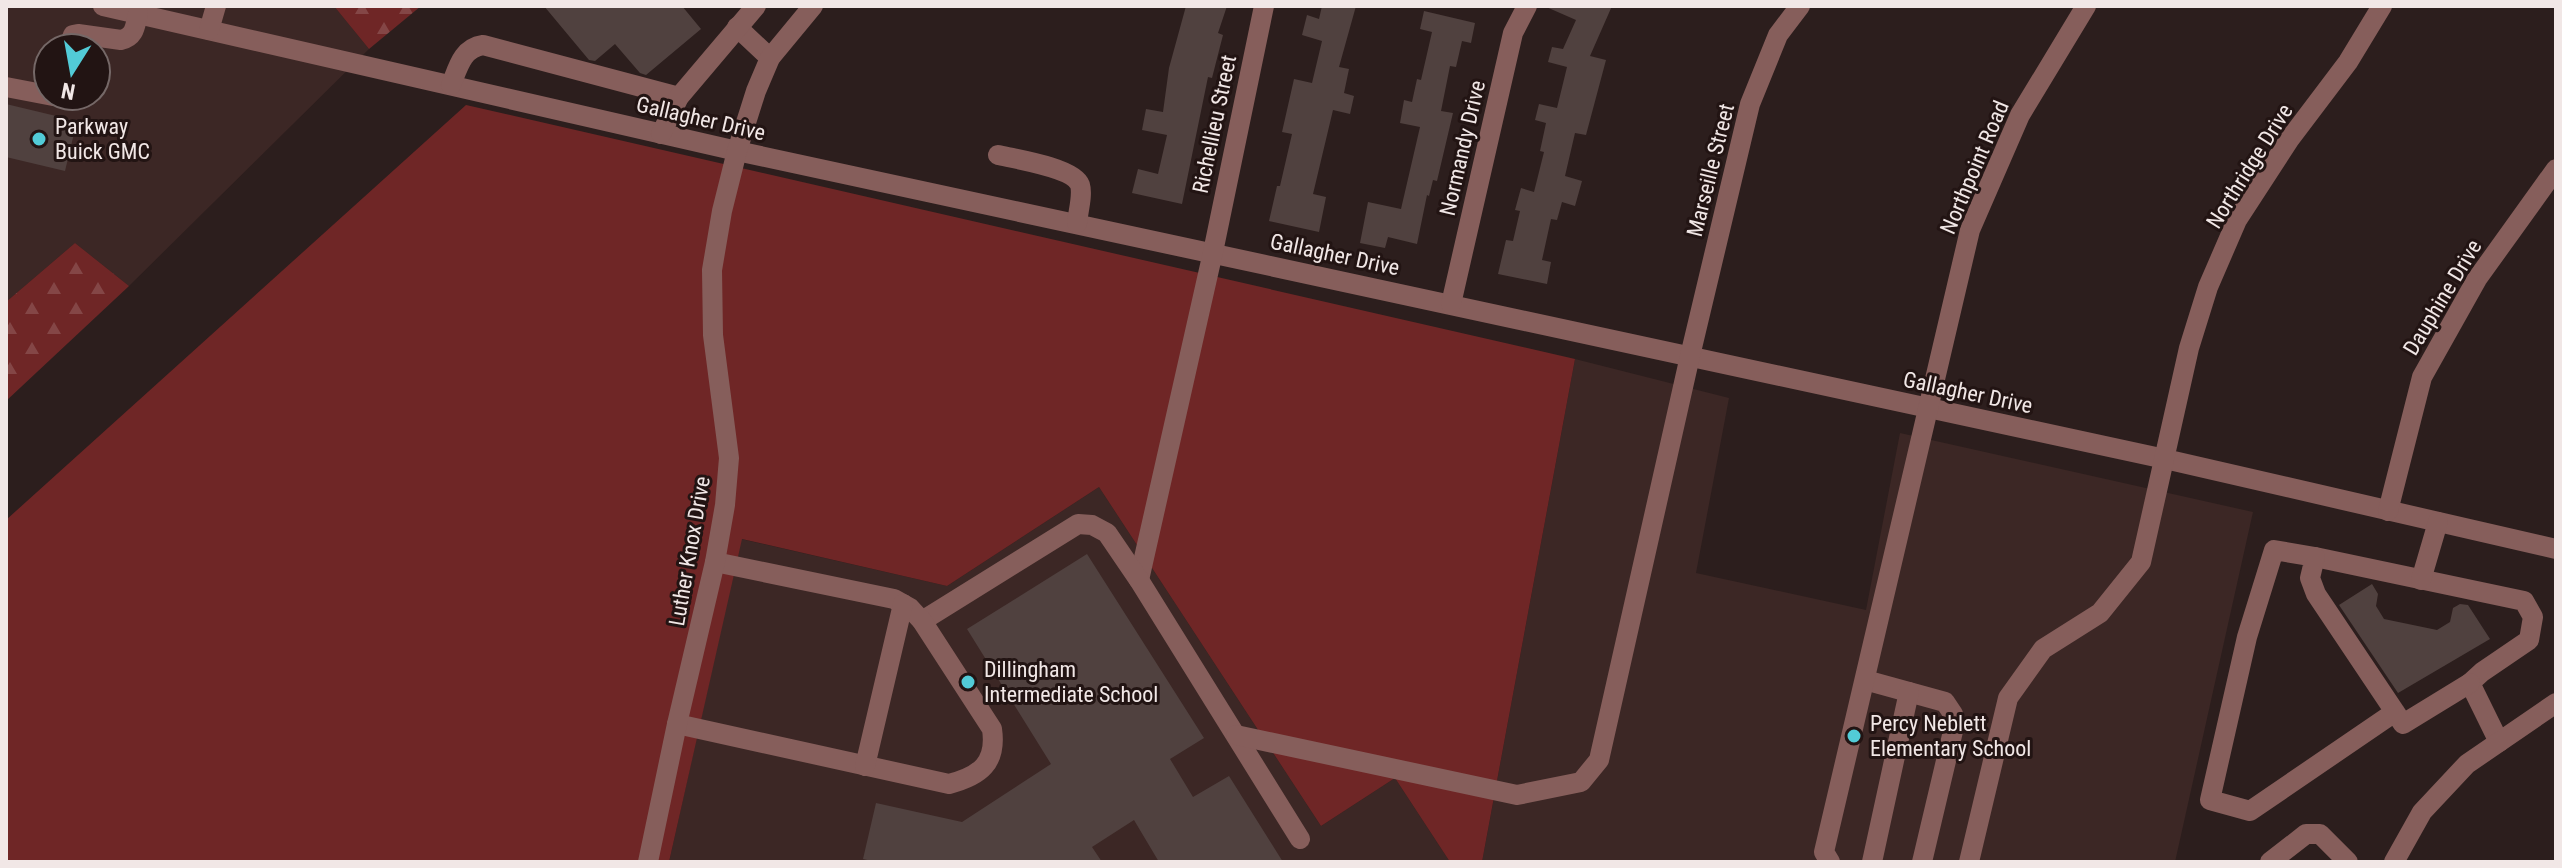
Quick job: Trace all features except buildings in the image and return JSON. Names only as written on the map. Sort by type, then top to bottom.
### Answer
[{"type":"street","name":"Gallagher Drive","points":[[103,6],[737,151],[2165,459],[2556,549]]},
{"type":"street","points":[[209,30],[216,6]]},
{"type":"street","points":[[661,134],[679,97],[756,6]]},
{"type":"street","name":"Luther Knox Drive","points":[[648,862],[725,505],[729,458],[713,335],[712,270],[722,211],[737,151],[770,58],[813,6]]},
{"type":"street","name":"Richellieu Street","points":[[1139,580],[1213,252],[1264,6]]},
{"type":"street","name":"Normandy Drive","points":[[1451,304],[1513,33],[1527,6]]},
{"type":"street","name":"Marseille Street","points":[[1236,735],[1517,795],[1581,782],[1599,760],[1750,104],[1778,35],[1800,6]]},
{"type":"street","name":"Northpoint Road","points":[[1830,862],[1824,852],[1970,230],[2020,115],[2086,6]]},
{"type":"street","name":"Northridge Drive","points":[[1969,862],[2008,698],[2043,649],[2100,613],[2141,562],[2189,348],[2208,287],[2237,220],[2289,140],[2348,62],[2382,6]]},
{"type":"street","points":[[112,37],[127,39],[133,34],[138,14]]},
{"type":"street","points":[[737,27],[770,58]]},
{"type":"street","points":[[451,85],[463,57],[474,46],[483,45],[679,97]]},
{"type":"street","points":[[6,87],[32,94]]},
{"type":"street","points":[[998,155],[1066,172],[1076,179],[1081,188],[1077,223]]},
{"type":"street","name":"Dauphine Drive","points":[[2388,511],[2422,377],[2477,279],[2556,169]]},
{"type":"street","points":[[2421,580],[2438,522]]},
{"type":"street","points":[[922,621],[1078,524],[1092,525],[1107,533],[1300,839]]},
{"type":"street","points":[[2315,557],[2310,578],[2316,594],[2395,712],[2403,724],[2470,683],[2529,640],[2533,617],[2524,601],[2315,557],[2274,550],[2247,637],[2210,800],[2250,811],[2395,712]]},
{"type":"street","points":[[677,724],[949,784],[965,780],[990,760],[995,745],[992,729],[922,621],[903,604],[894,599],[715,562]]},
{"type":"street","points":[[865,766],[903,604]]},
{"type":"street","points":[[1865,680],[1945,702],[1953,714],[1954,727],[1922,862]]},
{"type":"street","points":[[2470,683],[2499,742]]},
{"type":"street","points":[[1872,862],[1909,692]]},
{"type":"street","points":[[2394,862],[2422,812],[2467,764],[2556,703]]},
{"type":"street","points":[[2270,862],[2306,834],[2320,834],[2348,862]]},
{"type":"shaded area","points":[[6,6],[334,6],[369,49],[129,286],[75,243],[6,302]]},
{"type":"shaded area","name":"Percy Neblett Elementary School","points":[[1575,359],[1729,398],[1696,573],[1866,610],[1900,433],[2253,512],[2175,862],[1482,862]]},
{"type":"shaded area","name":"Dillingham Intermediate School","points":[[1099,487],[1321,826],[1395,778],[1450,862],[669,862],[741,539],[947,586]]},
{"type":"green space","points":[[334,6],[421,6],[369,49]]},
{"type":"green space","points":[[466,105],[1575,359],[1482,862],[1450,862],[1395,778],[1321,826],[1099,487],[947,586],[742,539],[669,862],[6,862],[6,520]]},
{"type":"green space","points":[[75,243],[129,286],[6,401],[6,302]]},
{"type":"place","name":"Parkway Buick GMC","points":[[39,139]]},
{"type":"place","name":"Dillingham Intermediate School","points":[[968,682]]},
{"type":"place","name":"Percy Neblett Elementary School","points":[[1854,736]]}]
